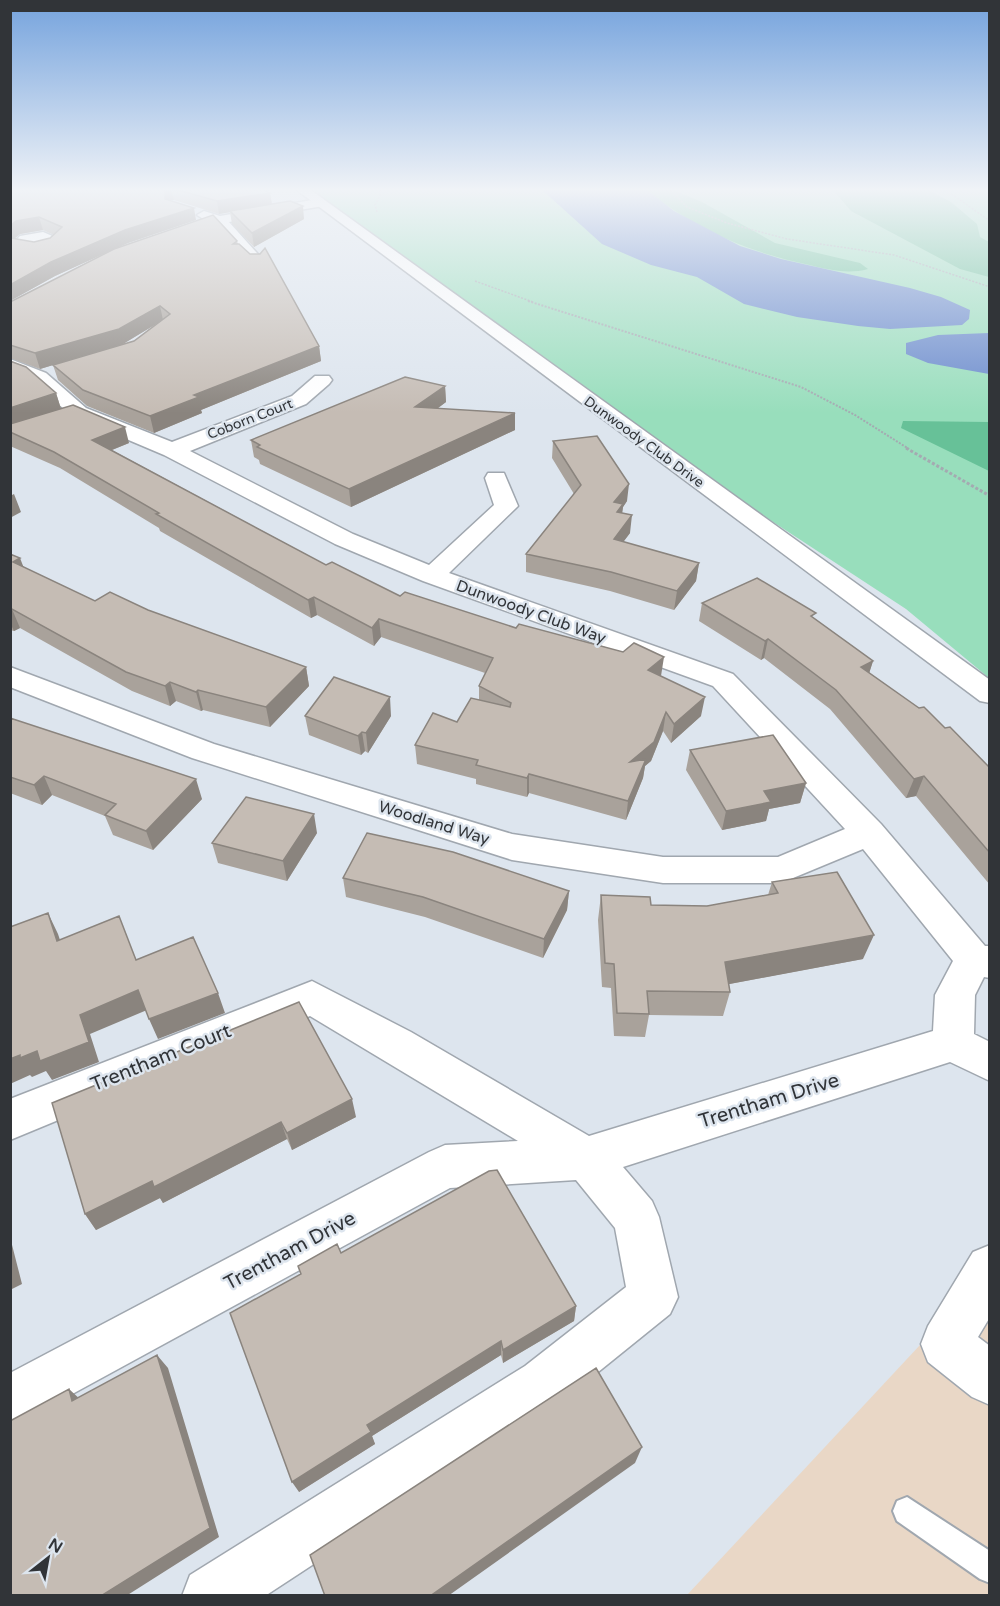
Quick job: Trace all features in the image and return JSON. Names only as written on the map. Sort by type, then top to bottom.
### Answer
[{"type":"street","name":"Dunwoody Club Drive","points":[[400,263],[990,694]]},
{"type":"street","name":"Dunwoody Club Way","points":[[10,364],[50,374],[70,415],[172,450],[344,539],[432,576],[723,680],[869,833],[982,960],[955,995],[971,1053]]},
{"type":"street","name":"Coborn Court","points":[[172,450],[299,400],[322,381]]},
{"type":"street","points":[[432,576],[506,506],[496,478]]},
{"type":"street","name":"Woodland Way","points":[[10,676],[203,751],[512,847],[663,870],[781,870],[869,833]]},
{"type":"street","name":"Trentham Court","points":[[10,1120],[312,998],[397,1045],[586,1158]]},
{"type":"street","name":"Trentham Drive","points":[[10,1402],[445,1167],[586,1158],[971,1053]]},
{"type":"street","points":[[211,1596],[543,1384],[652,1297],[636,1217],[586,1158]]},
{"type":"street","points":[[990,1269],[946,1344],[990,1379]]},
{"type":"lane","points":[[907,1511],[990,1569]]},
{"type":"path","points":[[918,263],[990,287]]},
{"type":"path","points":[[472,280],[539,305],[801,387],[855,415],[940,470],[990,496]]},
{"type":"shaded area","points":[[989,1271],[989,1595],[687,1595]]},
{"type":"green space","points":[[397,263],[989,263],[989,678],[906,609],[585,399]]},
{"type":"green space","points":[[801,263],[860,263],[868,269],[844,271]]},
{"type":"green space","points":[[949,263],[989,263],[989,277],[960,269]]},
{"type":"green space","points":[[903,421],[989,422],[989,471],[901,428]]},
{"type":"water","points":[[646,263],[799,263],[941,297],[970,310],[969,319],[962,325],[890,329],[797,317],[744,304],[697,277]]},
{"type":"water","points":[[989,333],[989,374],[928,363],[906,354],[906,343],[938,335]]},
{"type":"building","points":[[10,263],[49,263],[10,285]]},
{"type":"building","points":[[87,263],[273,263],[319,346],[194,395],[199,397],[150,416],[83,390],[53,365],[134,341],[170,314],[160,306],[119,329],[35,353],[10,345],[10,302]]},
{"type":"building","points":[[10,361],[26,367],[56,393],[10,408]]},
{"type":"building","points":[[405,377],[445,386],[415,407],[515,413],[349,489],[257,447],[260,445],[251,440]]},
{"type":"building","points":[[73,405],[125,427],[92,440],[326,565],[332,562],[400,596],[405,592],[516,628],[519,624],[623,652],[634,643],[664,657],[648,670],[705,697],[674,724],[666,712],[654,742],[630,762],[646,759],[628,801],[529,774],[527,778],[476,765],[478,760],[415,745],[433,713],[457,722],[471,698],[510,707],[511,703],[479,686],[493,658],[379,619],[372,628],[314,597],[308,600],[156,514],[159,513],[54,452],[10,432],[10,424]]},
{"type":"building","points":[[597,436],[629,484],[614,502],[623,504],[617,512],[632,515],[614,539],[699,563],[677,591],[611,572],[526,554],[581,485],[553,441]]},
{"type":"building","points":[[10,554],[20,558],[13,562],[95,601],[110,592],[148,610],[306,667],[266,707],[198,690],[196,692],[170,682],[165,686],[126,672],[12,609],[10,610]]},
{"type":"building","points":[[757,578],[816,613],[811,616],[873,661],[861,667],[919,708],[924,707],[945,728],[950,727],[990,768],[990,853],[924,776],[914,779],[836,690],[768,639],[765,641],[702,603]]},
{"type":"building","points":[[334,677],[390,697],[366,733],[362,732],[358,736],[305,716]]},
{"type":"building","points":[[10,718],[196,779],[146,831],[105,815],[116,804],[44,776],[34,785],[10,777]]},
{"type":"building","points":[[773,735],[806,783],[764,791],[771,802],[726,811],[690,750]]},
{"type":"building","points":[[246,797],[314,814],[283,861],[212,843]]},
{"type":"building","points":[[367,833],[453,852],[569,891],[544,939],[423,897],[343,878]]},
{"type":"building","points":[[837,872],[874,935],[725,962],[730,992],[647,991],[649,1014],[617,1013],[614,964],[605,963],[601,895],[650,897],[651,905],[707,906],[778,893],[772,882]]},
{"type":"building","points":[[48,913],[57,941],[119,916],[136,960],[193,937],[218,993],[149,1019],[138,990],[80,1015],[89,1042],[40,1061],[37,1051],[20,1058],[20,1055],[10,1059],[10,927]]},
{"type":"building","points":[[299,1002],[352,1099],[287,1133],[281,1122],[154,1187],[152,1181],[85,1214],[52,1103]]},
{"type":"building","points":[[497,1170],[576,1306],[503,1350],[501,1341],[367,1425],[371,1432],[292,1482],[230,1313],[301,1274],[298,1266],[337,1244],[341,1253],[489,1171]]},
{"type":"building","points":[[157,1355],[210,1528],[101,1596],[10,1596],[10,1421],[69,1389],[72,1401]]},
{"type":"building","points":[[596,1368],[642,1447],[430,1596],[325,1596],[310,1555]]}]
